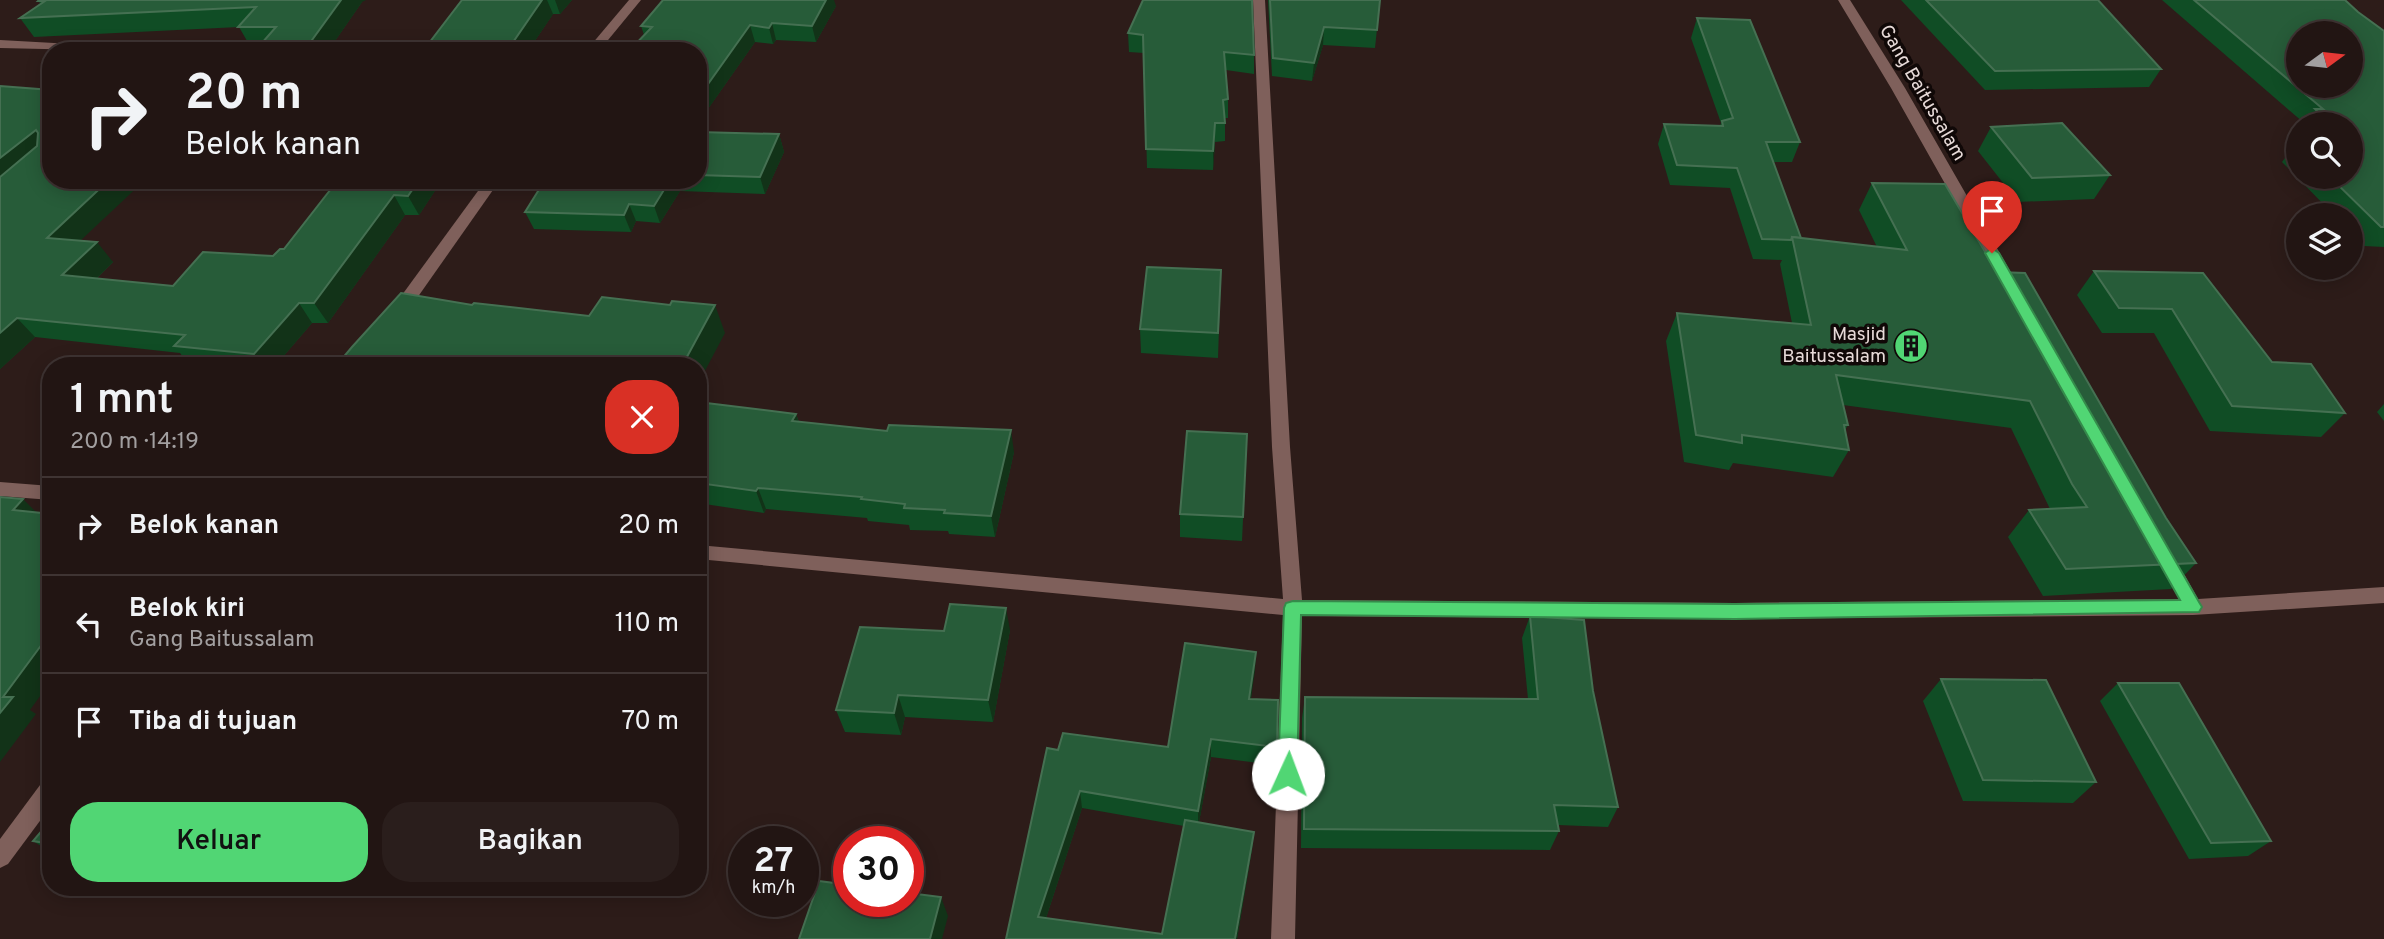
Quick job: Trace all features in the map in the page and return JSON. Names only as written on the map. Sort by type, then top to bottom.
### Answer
[{"type":"street","points":[[600,42],[635,0]]},
{"type":"street","points":[[1259,0],[1281,447],[1293,608],[1283,939]]},
{"type":"street","name":"Gang Baitussalam","points":[[1844,0],[1898,88],[2022,305]]},
{"type":"street","points":[[0,44],[42,46]]},
{"type":"street","points":[[385,330],[487,189]]},
{"type":"street","points":[[0,489],[42,492]]},
{"type":"street","points":[[2159,547],[2193,607]]},
{"type":"street","points":[[707,553],[1293,608],[1735,611],[2193,607],[2384,595]]},
{"type":"street","points":[[0,857],[42,800]]},
{"type":"building","points":[[341,0],[311,42],[263,42],[276,27],[238,27],[256,7],[20,18],[45,1],[38,1]]},
{"type":"building","points":[[462,0],[542,0],[513,42],[430,42]]},
{"type":"building","points":[[663,0],[826,0],[812,26],[772,23],[769,28],[750,25],[707,85],[707,42],[638,42],[652,27],[641,26]]},
{"type":"building","points":[[1143,0],[1252,0],[1254,55],[1224,52],[1228,99],[1223,100],[1225,123],[1215,123],[1213,151],[1146,149],[1143,35],[1128,33]]},
{"type":"building","points":[[1270,0],[1380,0],[1377,30],[1324,27],[1314,63],[1273,58]]},
{"type":"building","points":[[1926,0],[2098,0],[2161,69],[1995,71]]},
{"type":"building","points":[[2194,0],[2345,0],[2384,31],[2384,227],[2363,209],[2363,203],[2357,203],[2342,189],[2363,189],[2363,112],[2318,112],[2315,109],[2323,109],[2310,98],[2363,98],[2363,21],[2286,21],[2286,78]]},
{"type":"building","points":[[1697,18],[1750,20],[1800,142],[1766,142],[1801,238],[1762,239],[1737,168],[1677,165],[1664,124],[1723,126],[1722,121],[1733,118]]},
{"type":"building","points":[[0,86],[42,89],[42,189],[99,189],[47,238],[97,242],[62,275],[173,286],[203,252],[273,256],[280,249],[284,249],[331,189],[413,189],[408,196],[394,195],[314,303],[299,303],[254,354],[174,346],[185,335],[17,318],[0,333],[0,177],[37,146],[36,130],[0,158]]},
{"type":"building","points":[[2062,123],[2110,175],[2032,178],[1991,127]]},
{"type":"building","points":[[707,132],[779,134],[760,177],[707,175]]},
{"type":"building","points":[[1872,183],[1945,184],[1997,272],[2025,273],[2166,518],[2196,563],[2066,569],[2029,510],[2087,507],[2072,484],[2030,401],[1836,375],[1848,425],[1844,425],[1849,450],[1742,435],[1742,443],[1696,435],[1677,313],[1811,325],[1792,237],[1907,250]]},
{"type":"building","points":[[539,189],[664,189],[654,206],[629,204],[624,215],[525,212]]},
{"type":"building","points":[[1147,267],[1221,270],[1218,333],[1140,329]]},
{"type":"building","points":[[2094,271],[2203,273],[2272,362],[2311,364],[2345,413],[2232,406],[2172,309],[2119,308]]},
{"type":"building","points":[[401,293],[472,305],[474,303],[589,316],[602,297],[670,305],[672,301],[715,305],[687,357],[344,357]]},
{"type":"building","points":[[707,403],[796,414],[792,421],[887,431],[889,425],[1011,430],[991,516],[904,508],[905,504],[861,499],[862,497],[758,488],[756,491],[707,484]]},
{"type":"building","points":[[1187,431],[1247,434],[1243,517],[1180,514]]},
{"type":"building","points":[[0,497],[23,499],[13,510],[42,513],[42,644],[3,697],[13,697],[0,713]]},
{"type":"building","points":[[950,604],[1006,608],[988,700],[898,695],[894,713],[836,710],[860,627],[944,631]]},
{"type":"building","points":[[1530,616],[1584,620],[1593,691],[1618,807],[1554,805],[1559,831],[1304,829],[1305,697],[1538,699]]},
{"type":"building","points":[[1185,643],[1256,652],[1249,699],[1278,700],[1277,747],[1211,739],[1198,811],[1080,791],[1038,917],[1162,934],[1185,820],[1254,832],[1235,939],[1006,939],[1047,748],[1058,750],[1063,733],[1168,747]]},
{"type":"building","points":[[1941,679],[2046,680],[2096,782],[1983,780]]},
{"type":"building","points":[[2118,683],[2179,683],[2271,841],[2211,843]]},
{"type":"building","points":[[42,830],[42,842],[33,841]]},
{"type":"building","points":[[819,881],[833,883],[833,917],[924,917],[924,895],[941,897],[930,939],[799,939],[807,917],[819,917]]},
{"type":"place","name":"Masjid Baitussalam","points":[[1911,346]]},
{"type":"route","points":[[1288,774],[1293,608],[1735,611],[2193,607],[1992,253]]}]
